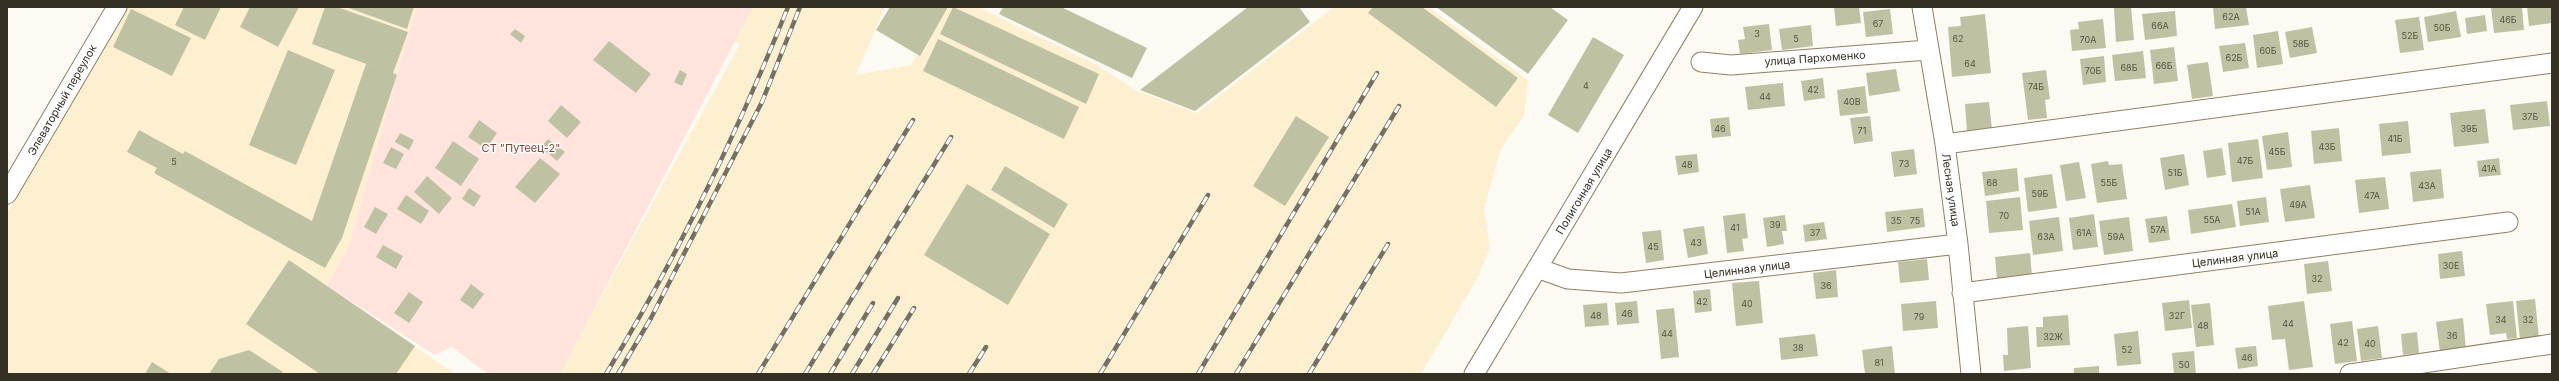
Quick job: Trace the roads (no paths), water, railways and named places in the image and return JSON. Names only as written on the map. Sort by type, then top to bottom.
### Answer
[{"type":"street","name":"Элеваторный переулок","points":[[7,194],[117,7]]},
{"type":"street","name":"Полигонная улица","points":[[1474,374],[1693,7]]},
{"type":"street","name":"Лесная улица","points":[[1922,7],[1928,50],[1945,144],[1958,244],[1971,374]]},
{"type":"street","name":"улица Пархоменко","points":[[1702,62],[1731,65],[1928,50]]},
{"type":"street","points":[[1945,144],[2552,63]]},
{"type":"street","name":"Целинная улица","points":[[1962,293],[2508,222]]},
{"type":"street","name":"Целинная улица","points":[[1537,268],[1568,279],[1621,284],[1958,244]]},
{"type":"street","points":[[2350,374],[2552,344]]},
{"type":"railway","points":[[606,374],[657,285],[727,148],[788,7]]},
{"type":"railway","points":[[618,374],[651,318],[762,102],[800,7]]},
{"type":"railway","points":[[1198,374],[1377,73]]},
{"type":"railway","points":[[1236,374],[1399,106]]},
{"type":"railway","points":[[758,374],[913,120]]},
{"type":"railway","points":[[805,374],[951,137]]},
{"type":"railway","points":[[1100,374],[1208,195]]},
{"type":"railway","points":[[1309,374],[1388,244]]},
{"type":"railway","points":[[852,374],[898,298]]},
{"type":"railway","points":[[830,374],[873,303]]},
{"type":"railway","points":[[873,374],[914,308]]},
{"type":"railway","points":[[969,374],[986,347]]},
{"type":"park label","name":"СТ \"Путеец-2\"","points":[[521,148]]}]
